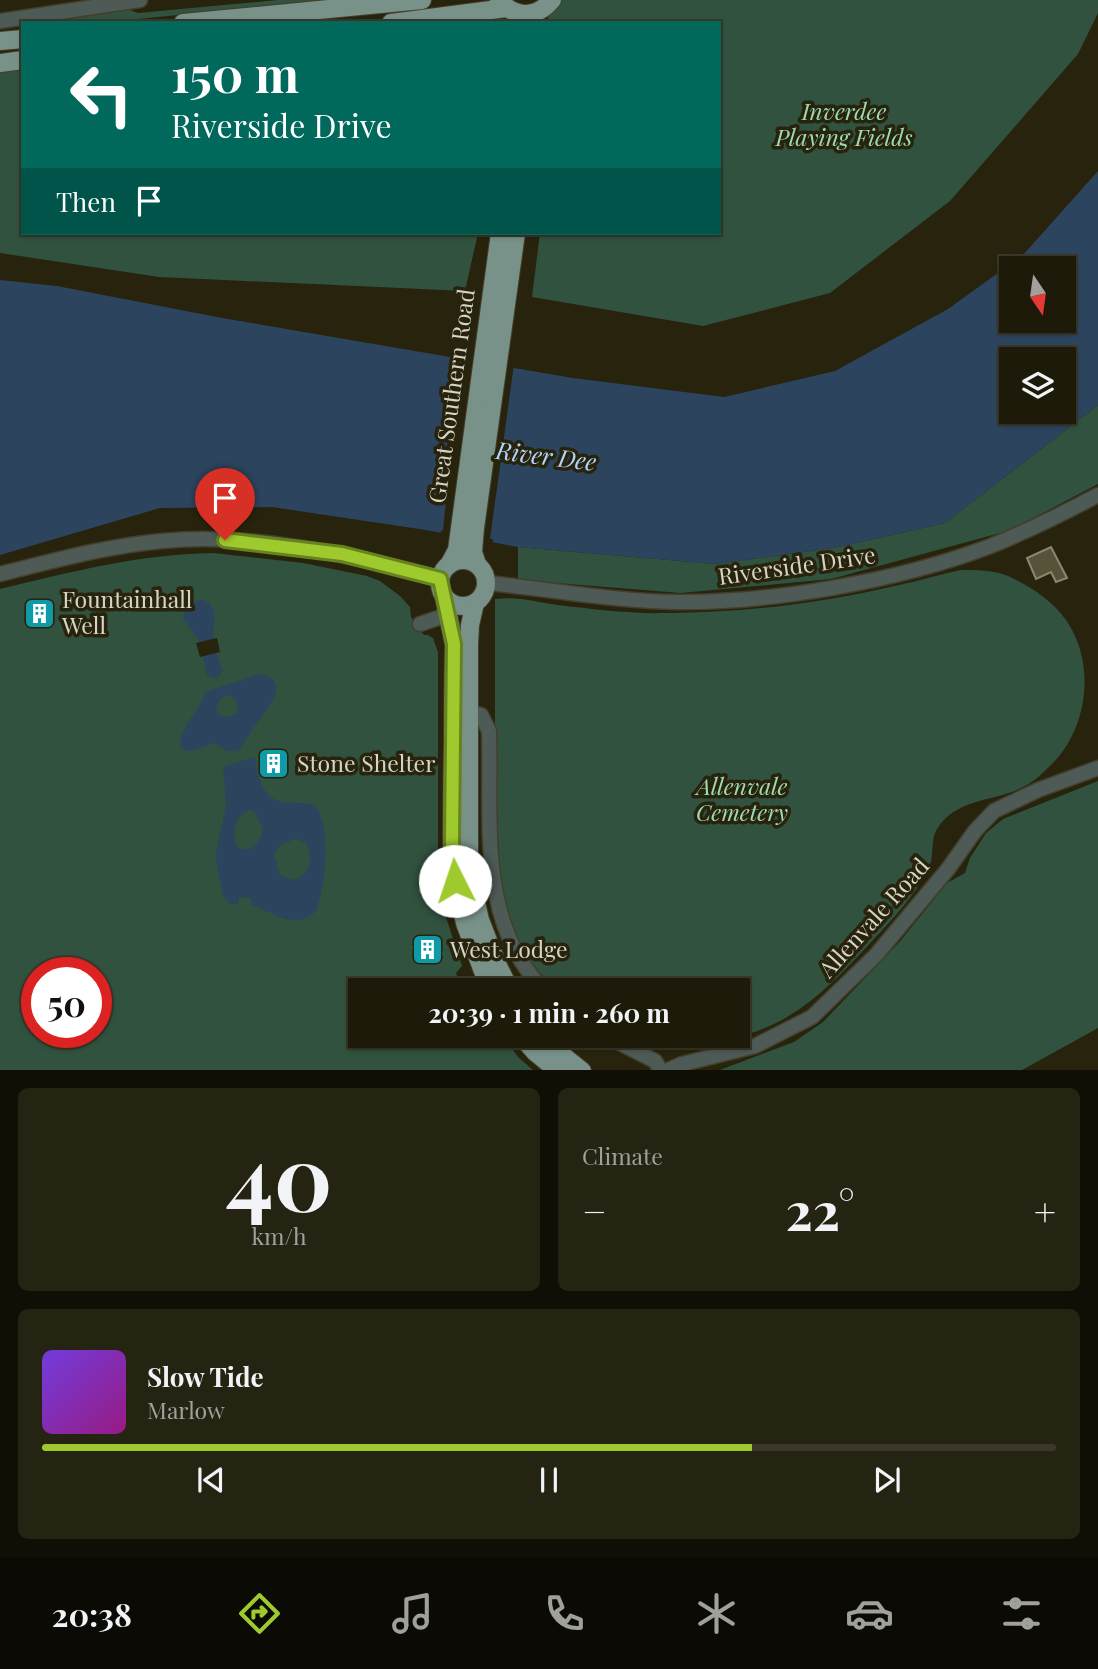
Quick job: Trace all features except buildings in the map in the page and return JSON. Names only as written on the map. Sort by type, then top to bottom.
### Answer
[{"type":"main road","points":[[204,21],[422,0]]},
{"type":"main road","points":[[410,21],[506,10],[532,14],[540,11],[552,0]]},
{"type":"main road","points":[[547,21],[552,0]]},
{"type":"main road","points":[[430,19],[452,21]]},
{"type":"main road","points":[[0,41],[21,39]]},
{"type":"main road","points":[[0,62],[21,60]]},
{"type":"main road","name":"Great Southern Road","points":[[456,567],[500,235]]},
{"type":"main road","name":"Great Southern Road","points":[[486,978],[465,923],[455,881],[452,842],[454,644],[447,615],[516,235]]},
{"type":"main road","points":[[475,603],[455,605],[456,567],[484,572],[487,583],[485,591],[475,603],[470,625],[468,836],[471,884],[487,943],[504,978]]},
{"type":"main road","points":[[532,1048],[558,1070]]},
{"type":"main road","points":[[554,1048],[582,1070]]},
{"type":"street","points":[[0,21],[140,0]]},
{"type":"street","name":"Riverside Drive","points":[[487,583],[586,596],[668,601],[717,600],[792,593],[864,581],[958,557],[1023,533],[1098,495]]},
{"type":"street","points":[[0,574],[141,544],[198,539],[260,542],[456,567]]},
{"type":"street","points":[[420,624],[447,615]]},
{"type":"street","points":[[469,712],[481,715],[489,731],[491,872],[497,907],[521,961],[534,978]]},
{"type":"street","name":"Allenvale Road","points":[[666,1070],[755,1046],[812,1017],[876,955],[994,811],[1038,790],[1098,768]]},
{"type":"street","points":[[630,1048],[655,1061],[661,1070]]},
{"type":"green space","points":[[278,0],[330,0],[118,21],[46,21],[125,8],[138,13]]},
{"type":"green space","name":"Inverdee Playing Fields","points":[[552,0],[1098,0],[1098,13],[1078,54],[950,201],[830,293],[703,326],[532,297],[540,235],[721,235],[721,21],[547,21]]},
{"type":"green space","points":[[21,60],[21,235],[478,235],[465,291],[159,277],[0,253],[0,63]]},
{"type":"green space","points":[[1098,405],[1098,484],[1011,530],[831,579],[681,593],[518,580],[518,547],[715,564],[833,548],[945,523]]},
{"type":"green space","points":[[213,553],[303,563],[367,576],[380,581],[400,596],[410,607],[411,617],[424,635],[433,638],[438,652],[440,899],[462,966],[456,973],[458,978],[348,978],[348,1048],[512,1048],[533,1070],[0,1070],[0,589],[106,565]]},
{"type":"green space","name":"Allenvale Cemetery","points":[[961,570],[979,570],[1008,576],[1040,594],[1054,606],[1075,637],[1082,655],[1084,694],[1074,731],[1054,762],[1025,786],[964,806],[945,819],[935,833],[928,870],[903,907],[835,980],[796,1012],[774,1024],[750,1033],[750,978],[544,978],[527,958],[512,930],[495,872],[495,599],[519,599],[638,613],[695,613],[783,606],[841,597]]},
{"type":"green space","points":[[1098,781],[1098,1028],[1022,1070],[720,1070],[794,1042],[823,1022],[901,940],[947,883],[965,873],[970,858],[986,833],[1003,819]]},
{"type":"water","name":"River Dee","points":[[1098,171],[1098,405],[1076,422],[1076,347],[999,347],[999,424],[1073,424],[945,523],[833,548],[715,564],[518,547],[272,507],[160,508],[0,555],[0,280],[57,286],[222,318],[573,378],[724,397],[835,371],[948,309],[999,272],[999,333],[1076,333],[1076,256],[1022,256]]},
{"type":"water","points":[[204,600],[213,608],[213,637],[223,671],[216,682],[215,677],[207,676],[200,642],[183,619],[189,605]]},
{"type":"water","points":[[260,674],[275,683],[274,698],[238,750],[240,757],[237,751],[227,751],[215,743],[191,751],[181,749],[182,734],[205,692]],"holes":[[[228,695],[236,700],[238,705],[236,714],[228,717],[220,715],[216,709],[221,698]]]},
{"type":"water","points":[[255,757],[262,785],[270,796],[283,802],[312,804],[319,812],[326,855],[319,901],[316,911],[308,917],[300,920],[284,918],[251,905],[251,898],[239,897],[238,904],[230,904],[223,895],[215,856],[226,806],[223,767]],"holes":[[[250,810],[255,812],[263,829],[254,847],[245,850],[236,845],[235,829],[241,815]],[[295,839],[306,843],[310,860],[307,870],[293,880],[280,875],[274,855],[280,845]]]},
{"type":"pier","points":[[466,356],[514,364],[490,539],[493,539],[492,546],[440,536],[443,530],[462,384],[460,379],[463,378]]},
{"type":"pier","points":[[217,638],[220,652],[200,657],[196,643]]},
{"type":"place","name":"Fountainhall Well","points":[[39,613]]},
{"type":"place","name":"Stone Shelter","points":[[274,764]]},
{"type":"place","name":"West Lodge","points":[[427,950]]},
{"type":"route","points":[[225,540],[260,542],[342,554],[440,579],[454,644],[452,842],[455,881]]}]
